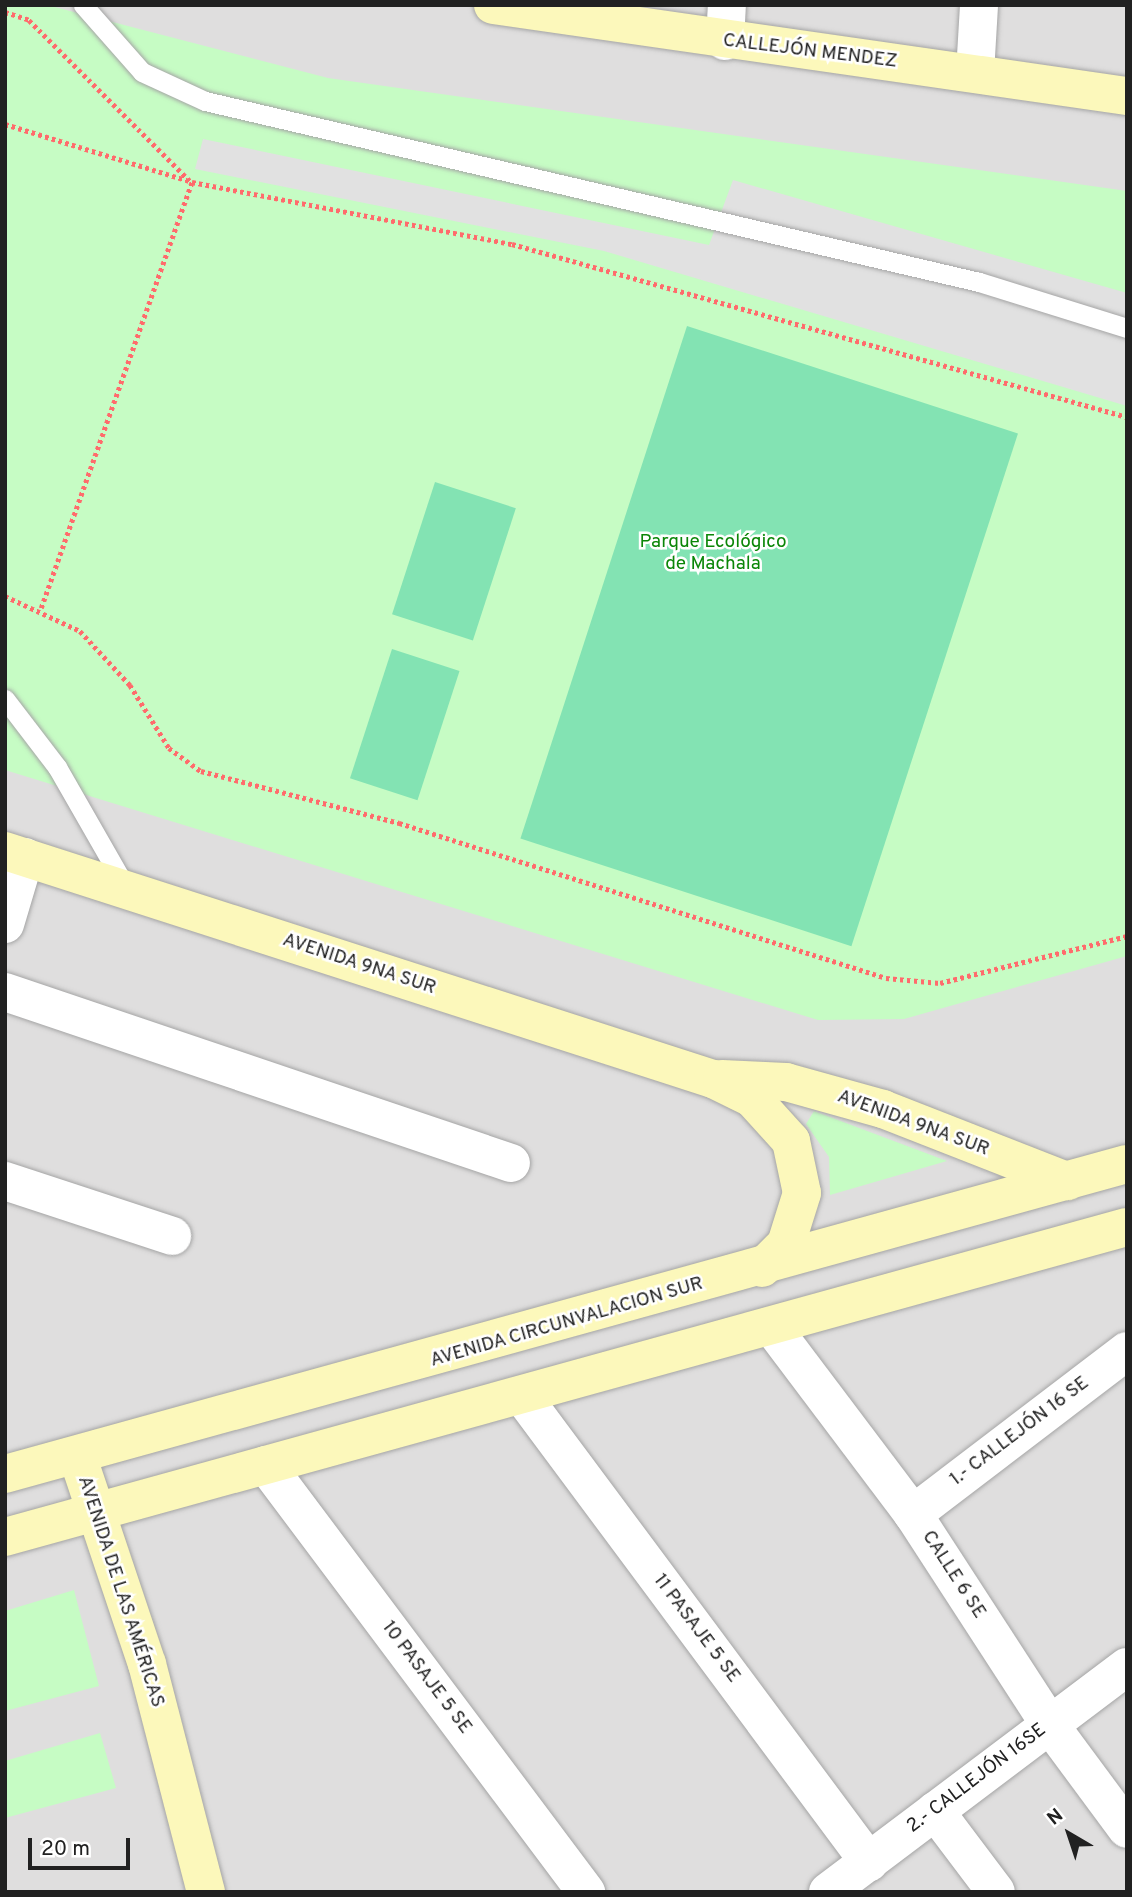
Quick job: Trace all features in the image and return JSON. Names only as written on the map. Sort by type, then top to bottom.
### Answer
[{"type":"street","points":[[975,73],[979,5]]},
{"type":"street","name":"CALLEJÓN MENDEZ","points":[[498,6],[726,23],[975,73],[1127,96]]},
{"type":"street","points":[[5,924],[15,854]]},
{"type":"street","name":"AVENIDA 9NA SUR","points":[[15,854],[713,1079],[752,1098],[776,1121],[800,1165],[798,1219],[786,1244],[762,1268]]},
{"type":"street","points":[[5,992],[511,1163]]},
{"type":"street","name":"AVENIDA 9NA SUR","points":[[713,1079],[786,1082],[883,1109],[1067,1181]]},
{"type":"street","name":"AVENIDA CIRCUNVALACION SUR","points":[[5,1474],[762,1268],[1127,1164]]},
{"type":"street","points":[[5,1181],[172,1236]]},
{"type":"street","points":[[5,1537],[1127,1227]]},
{"type":"street","name":"CALLE 6 SE","points":[[772,1327],[913,1514],[1050,1725],[1127,1829]]},
{"type":"street","name":"1.- CALLEJÓN 16 SE","points":[[913,1514],[1127,1351]]},
{"type":"street","name":"11 PASAJE 5 SE","points":[[523,1396],[869,1862]]},
{"type":"street","points":[[215,1418],[249,1470]]},
{"type":"street","name":"AVENIDA DE LAS AMÉRICAS","points":[[76,1455],[93,1514],[147,1664],[206,1892]]},
{"type":"street","name":"10 PASAJE 5 SE","points":[[249,1470],[586,1892]]},
{"type":"street","name":"2.- CALLEJÓN 16SE","points":[[828,1892],[1127,1667]]},
{"type":"street","points":[[935,1811],[996,1892]]},
{"type":"lane","points":[[83,5],[142,72],[205,101],[979,282],[1127,328]]},
{"type":"lane","points":[[5,699],[57,767],[128,890]]},
{"type":"path","points":[[5,12],[29,20],[192,182]]},
{"type":"path","points":[[5,124],[192,182],[512,244],[1127,417]]},
{"type":"path","points":[[41,608],[192,182]]},
{"type":"path","points":[[5,596],[41,608],[80,631],[130,685],[169,748],[201,771],[399,823],[886,978],[940,983],[1127,936]]},
{"type":"shaded area","points":[[5,5],[1127,5],[1127,1892],[5,1892]]},
{"type":"shaded area","points":[[203,139],[709,245],[733,180],[1127,293],[1127,406],[604,251],[195,169]]},
{"type":"green space","name":"Parque Ecológico de Machala","points":[[5,5],[47,5],[328,78],[1127,191],[1127,956],[904,1019],[818,1020],[5,770]]},
{"type":"green space","points":[[687,326],[1018,434],[851,946],[520,839]]},
{"type":"green space","points":[[435,482],[516,508],[473,640],[392,614]]},
{"type":"green space","points":[[392,649],[460,671],[417,800],[350,778]]},
{"type":"green space","points":[[814,1111],[947,1161],[830,1195],[829,1157],[806,1124]]},
{"type":"green space","points":[[74,1590],[99,1686],[5,1711],[5,1611]]},
{"type":"green space","points":[[100,1733],[116,1788],[5,1818],[5,1761]]}]
